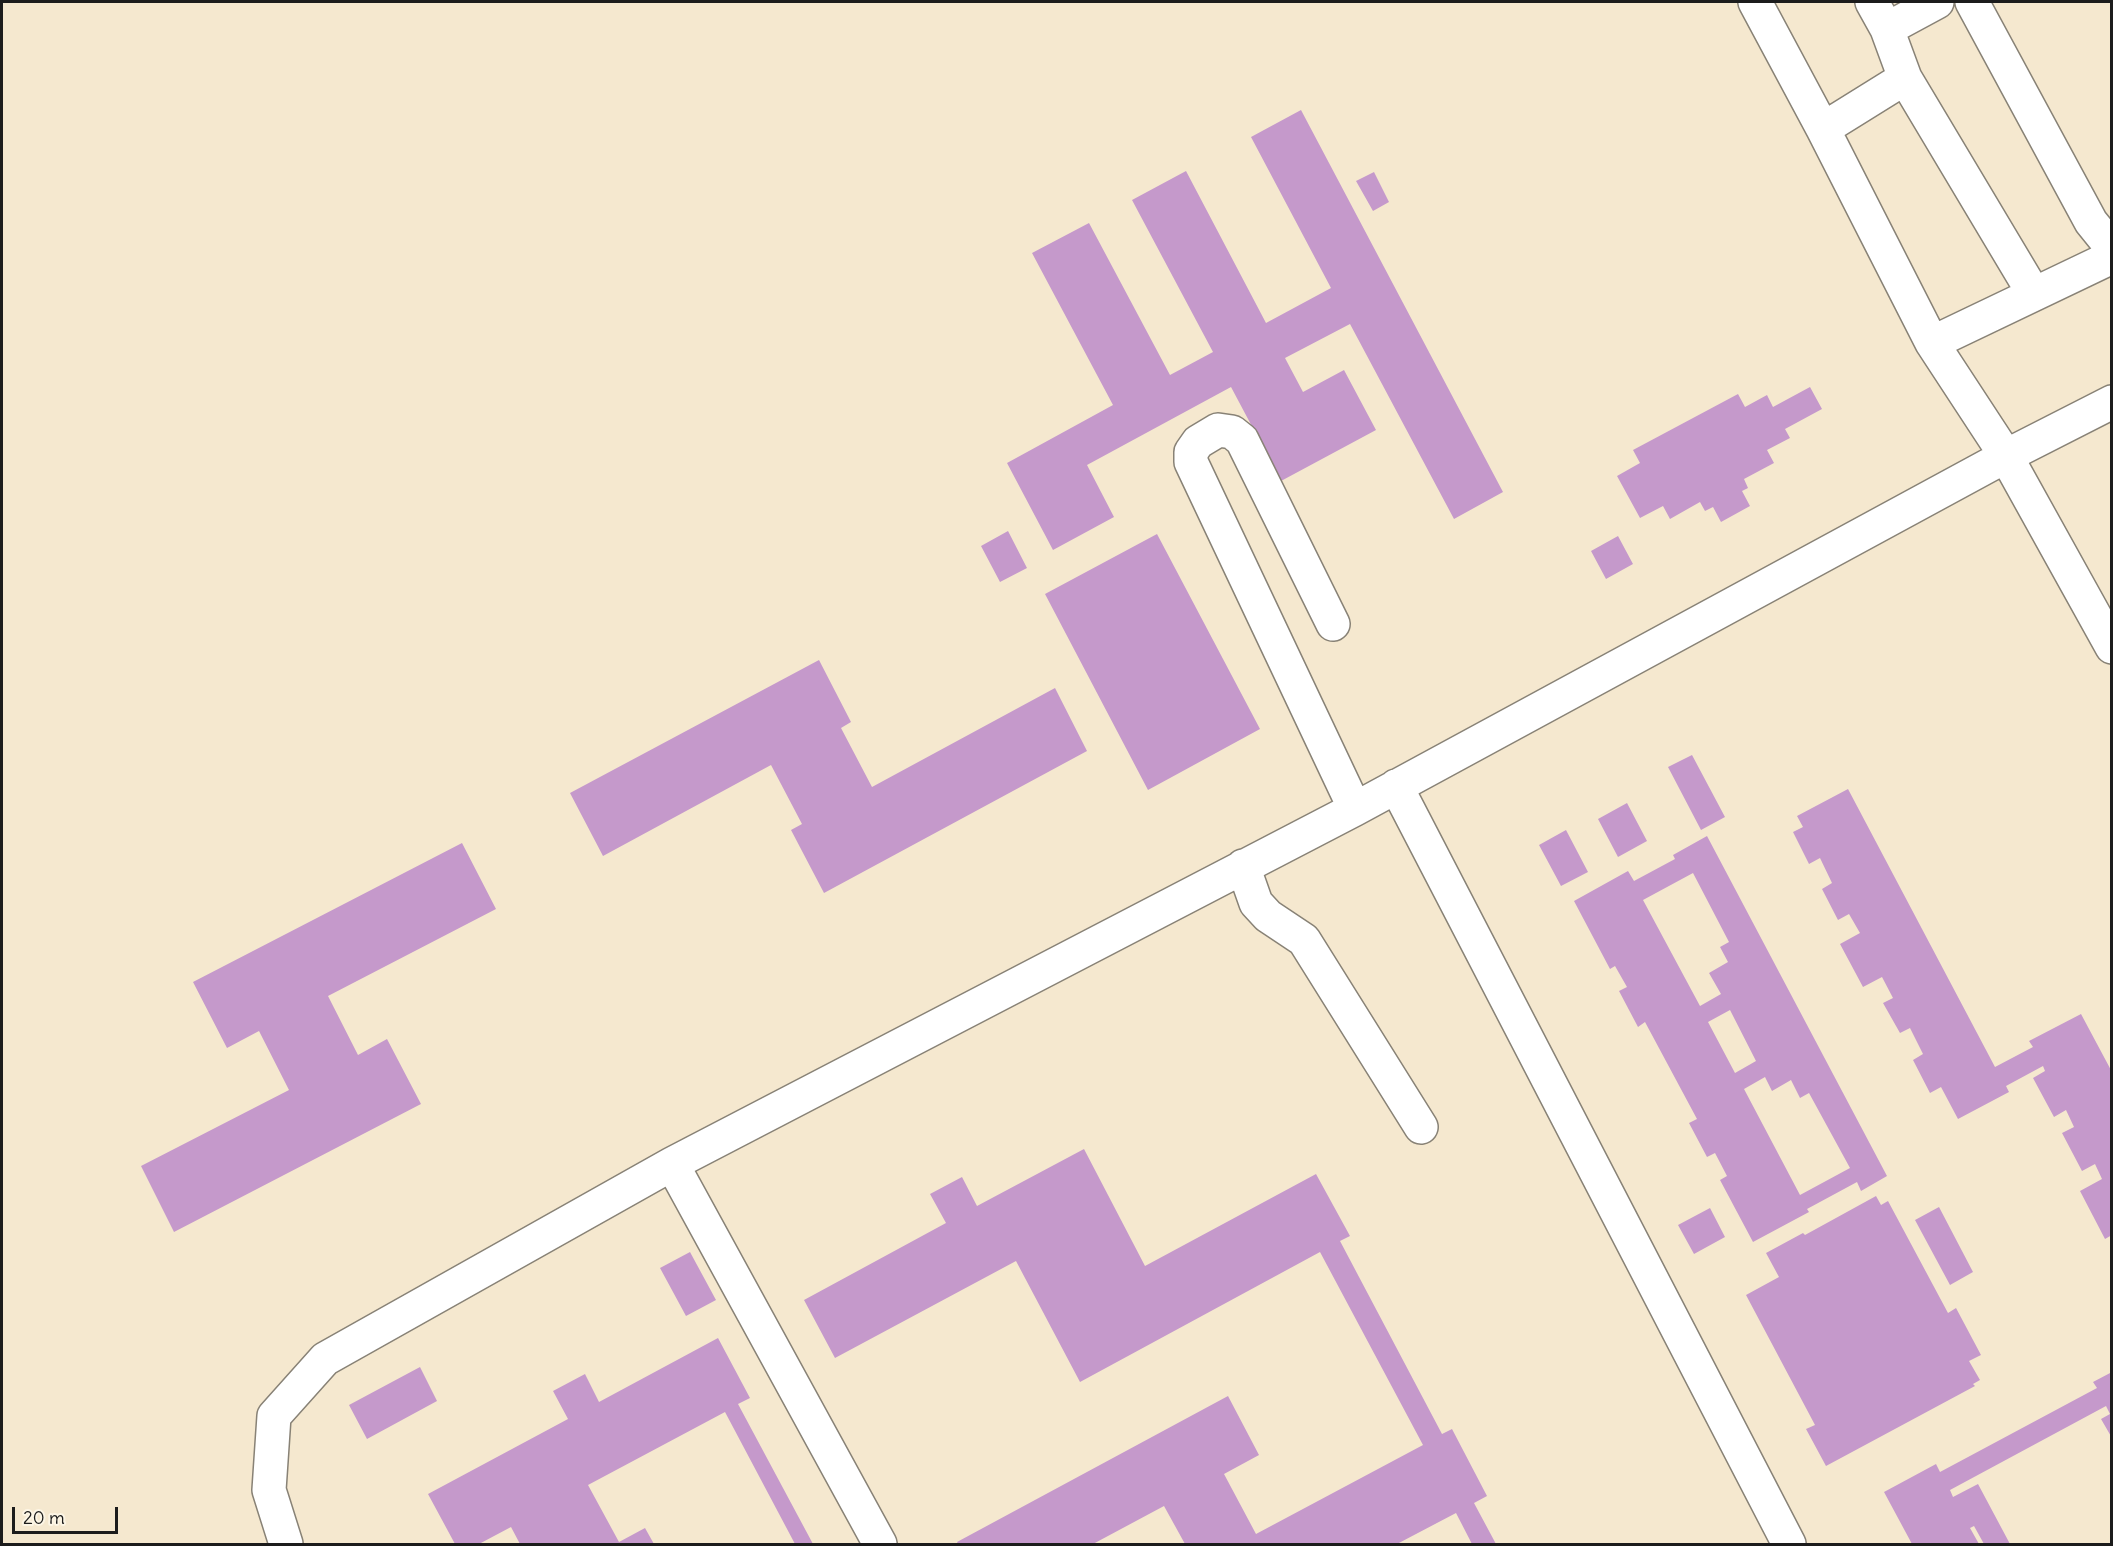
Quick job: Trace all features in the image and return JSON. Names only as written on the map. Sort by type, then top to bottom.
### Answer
[{"type":"lane","points":[[1755,2],[1823,129],[1932,343],[2006,456],[2112,646]]},
{"type":"lane","points":[[1937,2],[1879,15],[1905,78],[2034,294]]},
{"type":"lane","points":[[1972,2],[2091,222],[2112,248]]},
{"type":"lane","points":[[1823,129],[1905,78]]},
{"type":"lane","points":[[1932,343],[2112,256]]},
{"type":"lane","points":[[286,1545],[269,1490],[274,1416],[325,1359],[672,1164],[1355,809],[2006,456],[2112,402]]},
{"type":"lane","points":[[1333,624],[1242,440],[1232,432],[1218,430],[1198,442],[1191,452],[1191,462],[1355,809]]},
{"type":"lane","points":[[1396,786],[1789,1545]]},
{"type":"lane","points":[[1243,866],[1256,903],[1268,916],[1304,940],[1420,1127]]},
{"type":"lane","points":[[672,1164],[880,1545]]},
{"type":"building","points":[[1301,110],[1503,492],[1454,519],[1350,324],[1285,358],[1303,392],[1344,370],[1376,430],[1281,481],[1231,387],[1087,465],[1114,517],[1053,550],[1007,463],[1113,405],[1032,253],[1089,223],[1170,375],[1213,352],[1132,200],[1186,171],[1266,323],[1331,288],[1251,137]]},
{"type":"building","points":[[1374,172],[1389,202],[1373,211],[1356,181]]},
{"type":"building","points":[[1810,387],[1822,409],[1785,429],[1790,438],[1767,450],[1774,463],[1744,479],[1748,488],[1742,491],[1750,506],[1721,522],[1713,507],[1705,511],[1700,502],[1670,519],[1663,506],[1640,518],[1617,476],[1640,463],[1633,450],[1738,394],[1745,407],[1767,395],[1773,407]]},
{"type":"building","points":[[1008,531],[1027,568],[1000,582],[981,546]]},
{"type":"building","points":[[1157,534],[1260,729],[1148,790],[1045,594]]},
{"type":"building","points":[[1618,536],[1633,564],[1606,579],[1591,551]]},
{"type":"building","points":[[819,660],[851,722],[841,728],[872,787],[1055,688],[1087,751],[824,893],[791,830],[802,824],[771,765],[603,856],[570,793]]},
{"type":"building","points":[[1692,755],[1725,817],[1701,830],[1668,767]]},
{"type":"building","points":[[1848,789],[1995,1067],[2033,1047],[2029,1041],[2081,1014],[2112,1072],[2112,1235],[2105,1239],[2080,1191],[2102,1179],[2095,1164],[2082,1171],[2062,1133],[2074,1127],[2066,1110],[2054,1117],[2033,1078],[2045,1071],[2043,1066],[2006,1086],[2009,1092],[1958,1119],[1941,1087],[1930,1093],[1913,1060],[1923,1054],[1910,1028],[1900,1033],[1883,1003],[1893,998],[1882,977],[1863,987],[1840,944],[1860,933],[1849,914],[1838,920],[1822,889],[1832,883],[1820,858],[1809,864],[1793,832],[1803,827],[1797,816]]},
{"type":"building","points":[[1627,803],[1647,841],[1618,857],[1598,819]]},
{"type":"building","points":[[1566,830],[1588,872],[1561,886],[1539,845]]},
{"type":"building","points":[[1707,836],[1887,1176],[1861,1191],[1857,1182],[1807,1209],[1809,1212],[1753,1242],[1720,1180],[1727,1176],[1715,1153],[1707,1157],[1689,1123],[1697,1119],[1645,1022],[1638,1027],[1619,991],[1627,987],[1615,966],[1610,969],[1574,901],[1628,871],[1634,881],[1675,859],[1673,855]],"holes":[[[1693,873],[1729,942],[1720,947],[1728,962],[1709,973],[1721,994],[1700,1006],[1643,900]],[[1730,1010],[1756,1061],[1735,1073],[1708,1022]],[[1765,1077],[1772,1091],[1791,1080],[1800,1098],[1809,1093],[1850,1168],[1800,1195],[1744,1089]]]},
{"type":"building","points":[[462,843],[496,909],[328,996],[358,1055],[387,1039],[421,1104],[174,1232],[141,1166],[289,1090],[259,1031],[227,1048],[193,982]]},
{"type":"building","points":[[1084,1149],[1145,1266],[1316,1174],[1350,1236],[1340,1241],[1442,1434],[1452,1429],[1487,1496],[1474,1503],[1496,1544],[1472,1544],[1456,1513],[1397,1544],[1185,1544],[1164,1506],[1093,1544],[958,1544],[957,1542],[1228,1396],[1259,1455],[1224,1474],[1256,1534],[1423,1445],[1320,1252],[1080,1382],[1016,1261],[835,1358],[804,1300],[946,1223],[930,1194],[962,1177],[977,1206]]},
{"type":"building","points":[[1876,1196],[1881,1205],[1888,1201],[1948,1313],[1956,1308],[1981,1355],[1969,1361],[1980,1380],[1973,1384],[1975,1386],[1826,1466],[1806,1429],[1815,1425],[1746,1295],[1779,1277],[1766,1253],[1803,1233],[1805,1235]]},
{"type":"building","points":[[1939,1207],[1973,1272],[1950,1285],[1915,1220]]},
{"type":"building","points":[[1710,1208],[1725,1237],[1694,1254],[1678,1225]]},
{"type":"building","points":[[690,1252],[716,1300],[686,1316],[660,1268]]},
{"type":"building","points":[[718,1338],[750,1398],[738,1404],[813,1544],[795,1544],[725,1412],[588,1485],[619,1542],[645,1528],[654,1544],[520,1544],[511,1527],[479,1544],[455,1544],[428,1494],[568,1419],[553,1391],[585,1374],[599,1402]]},
{"type":"building","points":[[420,1367],[437,1401],[367,1439],[349,1405]]},
{"type":"building","points":[[2112,1372],[2112,1438],[2101,1419],[2110,1414],[2106,1406],[1950,1490],[1953,1497],[1978,1484],[2010,1544],[1984,1544],[1974,1526],[1970,1528],[1979,1544],[1912,1544],[1884,1492],[1936,1464],[1940,1472],[2097,1388],[2093,1382]]}]
